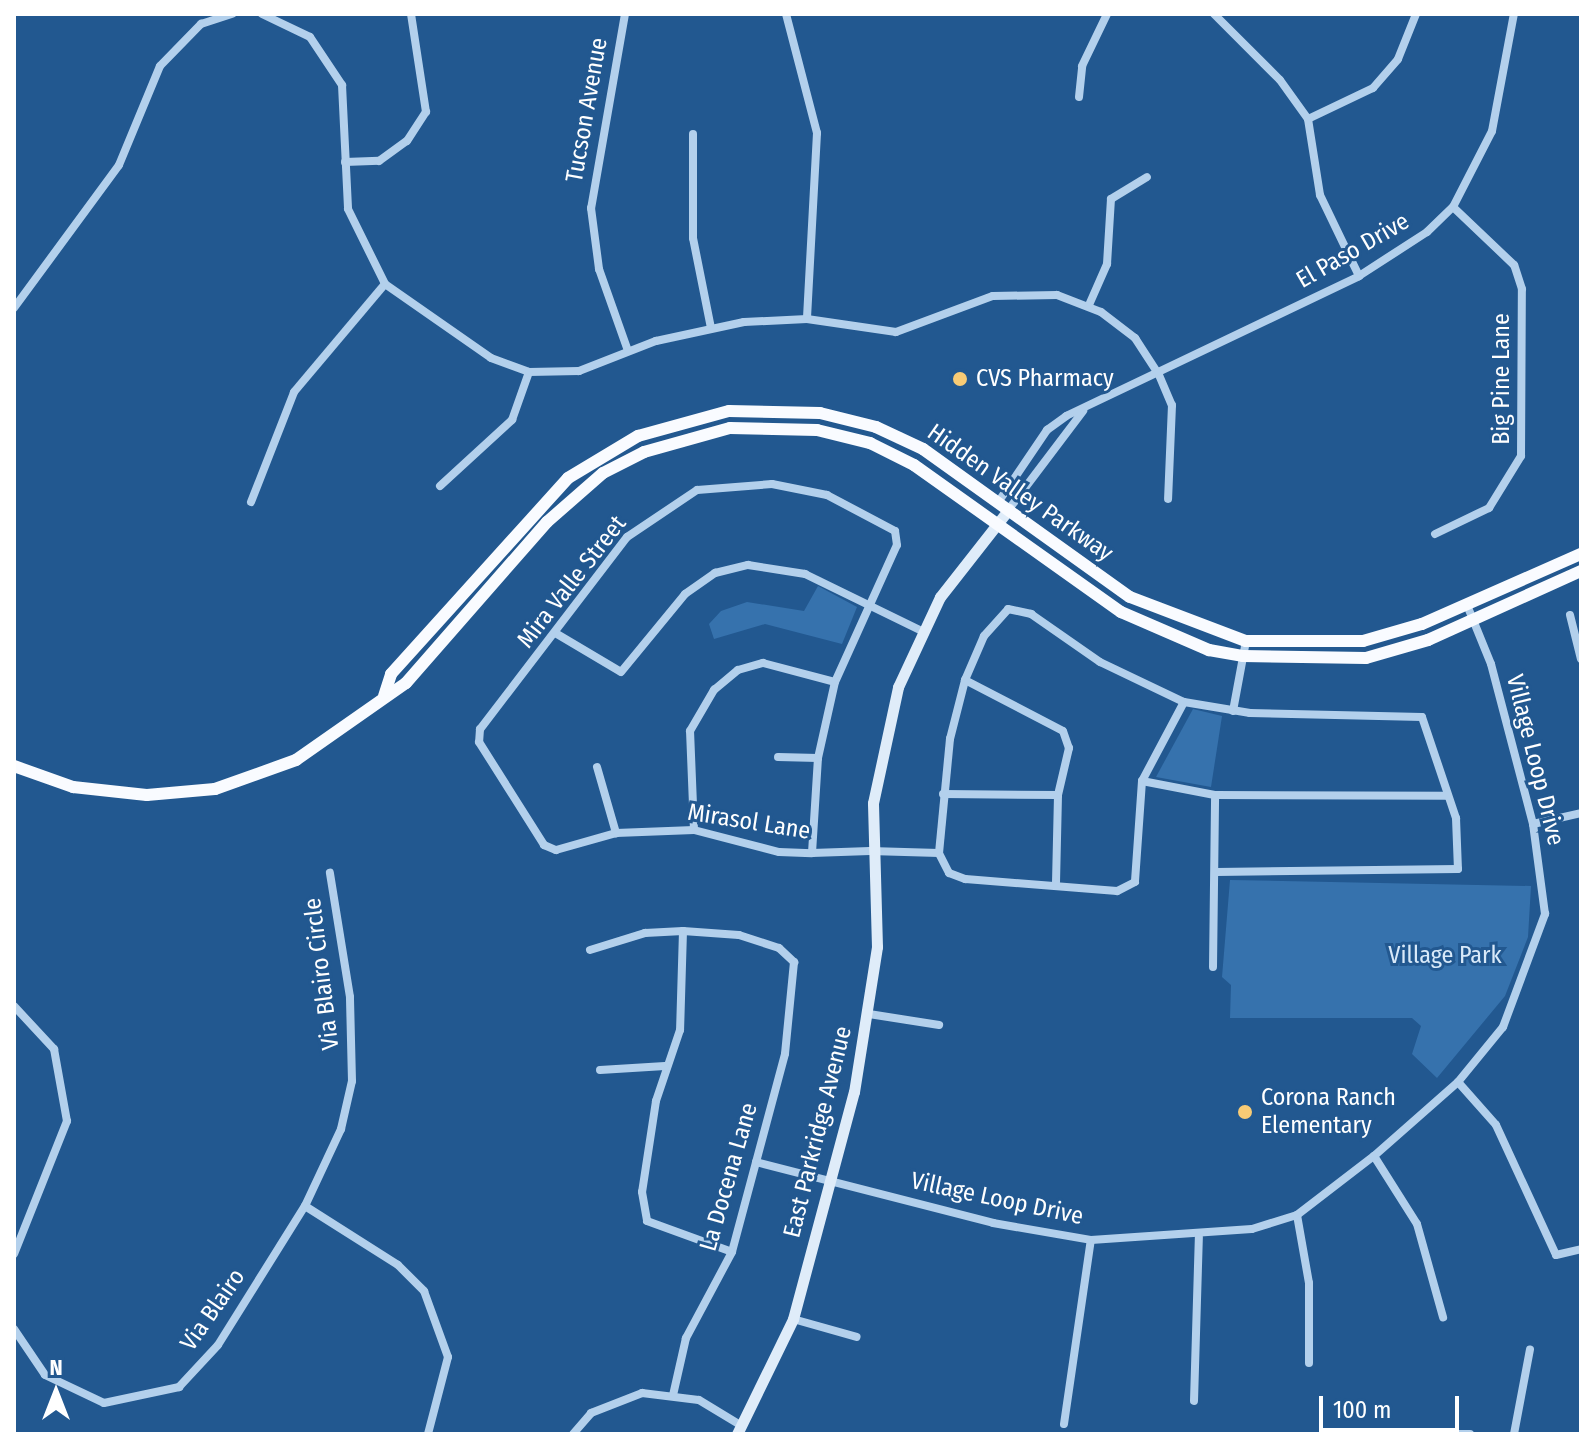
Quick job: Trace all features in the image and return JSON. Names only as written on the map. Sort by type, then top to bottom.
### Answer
[{"type":"main road","name":"Hidden Valley Parkway","points":[[384,696],[391,674],[568,478],[638,436],[687,420],[771,410],[876,427],[1004,505],[1130,597],[1246,641],[1363,641],[1467,605],[1581,554]]},
{"type":"main road","name":"Hidden Valley Parkway","points":[[14,766],[109,793],[215,789],[296,760],[406,683],[579,491],[644,452],[691,436],[771,427],[870,443],[995,519],[1121,612],[1196,645],[1243,656],[1366,658],[1475,621],[1581,571]]},
{"type":"main road","name":"East Parkridge Avenue","points":[[739,1430],[793,1319],[869,1014],[877,947],[870,851],[881,751],[922,631],[1004,505]]},
{"type":"street","points":[[14,308],[119,165],[160,66],[201,24],[232,14]]},
{"type":"street","points":[[262,14],[285,20],[328,56],[342,85],[348,209],[385,284],[491,358],[529,372],[579,371],[628,351],[711,328],[807,319],[896,332],[993,296],[1057,295],[1089,305],[1135,338],[1159,375],[1172,405],[1168,499]]},
{"type":"street","points":[[345,162],[379,161],[407,141],[426,112],[411,14]]},
{"type":"street","name":"Tucson Avenue","points":[[625,14],[591,208],[599,269],[628,351]]},
{"type":"street","points":[[786,14],[817,133],[807,319]]},
{"type":"street","points":[[1079,97],[1082,66],[1107,14]]},
{"type":"street","points":[[1214,14],[1280,80],[1308,119],[1320,195],[1359,276]]},
{"type":"street","points":[[1308,119],[1373,88],[1398,59],[1416,14]]},
{"type":"street","name":"El Paso Drive","points":[[1004,505],[1047,430],[1359,276],[1453,207],[1492,131],[1514,14]]},
{"type":"street","points":[[693,134],[693,238],[711,328]]},
{"type":"street","points":[[1089,305],[1107,264],[1111,199],[1147,177]]},
{"type":"street","name":"Big Pine Lane","points":[[1435,534],[1489,508],[1521,456],[1522,289],[1514,265],[1453,207]]},
{"type":"street","points":[[251,502],[294,392],[385,284]]},
{"type":"street","points":[[440,486],[512,420],[529,372]]},
{"type":"street","name":"El Paso Drive","points":[[1004,505],[1083,410]]},
{"type":"street","name":"Mira Valle Street","points":[[556,850],[544,845],[494,767],[480,729],[557,634],[627,537],[697,490],[772,484],[858,505],[895,531],[897,545],[869,604]]},
{"type":"street","points":[[557,634],[611,672],[632,668],[685,594],[715,573],[748,565],[805,574],[922,631]]},
{"type":"street","points":[[812,853],[818,758],[835,682],[869,604]]},
{"type":"street","name":"Village Loop Drive","points":[[756,1162],[1091,1240],[1199,1237],[1297,1215],[1374,1156],[1458,1082],[1508,1018],[1545,914],[1533,824],[1475,621],[1467,605]]},
{"type":"street","points":[[1184,702],[1142,781],[1135,882],[1117,891],[1056,882],[949,873],[939,853],[943,794],[965,680],[984,636],[1008,609],[1031,614],[1100,662],[1184,702],[1233,711],[1422,717],[1460,841],[1458,869],[1216,872]]},
{"type":"street","points":[[1570,615],[1581,659]]},
{"type":"street","points":[[1233,711],[1246,641]]},
{"type":"street","points":[[694,830],[690,731],[714,690],[738,670],[763,663],[835,682]]},
{"type":"street","points":[[965,680],[1063,731],[1069,748],[1058,795],[1056,882]]},
{"type":"street","points":[[778,757],[818,758]]},
{"type":"street","points":[[597,767],[616,833]]},
{"type":"street","points":[[1142,781],[1215,795],[1447,796]]},
{"type":"street","points":[[943,794],[1058,795]]},
{"type":"street","points":[[1213,967],[1215,795]]},
{"type":"street","points":[[1533,824],[1581,813]]},
{"type":"street","name":"Mirasol Lane","points":[[556,850],[616,833],[694,830],[812,853],[939,853]]},
{"type":"street","name":"Via Blairo Circle","points":[[305,1206],[341,1129],[352,1081],[350,997],[330,873]]},
{"type":"street","points":[[590,950],[645,933],[683,931],[680,1030],[665,1066],[644,1164],[647,1221],[732,1252]]},
{"type":"street","name":"La Docena Lane","points":[[673,1395],[686,1338],[732,1252],[793,1013],[794,962],[779,948],[739,935],[683,931]]},
{"type":"street","points":[[14,1006],[54,1049],[67,1121],[14,1254]]},
{"type":"street","points":[[869,1014],[939,1025]]},
{"type":"street","points":[[600,1070],[665,1066]]},
{"type":"street","points":[[1458,1082],[1496,1125],[1556,1255],[1581,1249]]},
{"type":"street","points":[[1374,1156],[1417,1224],[1443,1317]]},
{"type":"street","points":[[305,1206],[398,1265],[424,1291],[448,1357],[428,1434]]},
{"type":"street","name":"Via Blairo","points":[[14,1329],[45,1375],[92,1399],[144,1400],[179,1387],[218,1345],[305,1206]]},
{"type":"street","points":[[1297,1215],[1309,1283],[1309,1363]]},
{"type":"street","points":[[1194,1401],[1199,1237]]},
{"type":"street","points":[[1064,1424],[1091,1240]]},
{"type":"street","points":[[793,1319],[857,1337]]},
{"type":"street","points":[[1514,1434],[1530,1349]]},
{"type":"street","points":[[573,1434],[591,1413],[619,1399],[673,1395],[699,1400],[739,1430]]},
{"type":"street","points":[[1428,1434],[1470,1434]]},
{"type":"green space","points":[[818,586],[857,607],[842,644],[765,624],[714,639],[709,624],[721,611],[747,602],[804,611]]},
{"type":"green space","points":[[1193,709],[1222,716],[1211,787],[1156,777]]},
{"type":"green space","name":"Village Park","points":[[1230,880],[1531,886],[1528,937],[1505,996],[1437,1078],[1412,1054],[1421,1026],[1412,1018],[1230,1018],[1231,985],[1222,977]]},
{"type":"place","name":"CVS Pharmacy","points":[[960,379]]},
{"type":"place","name":"Corona Ranch Elementary","points":[[1245,1112]]}]
